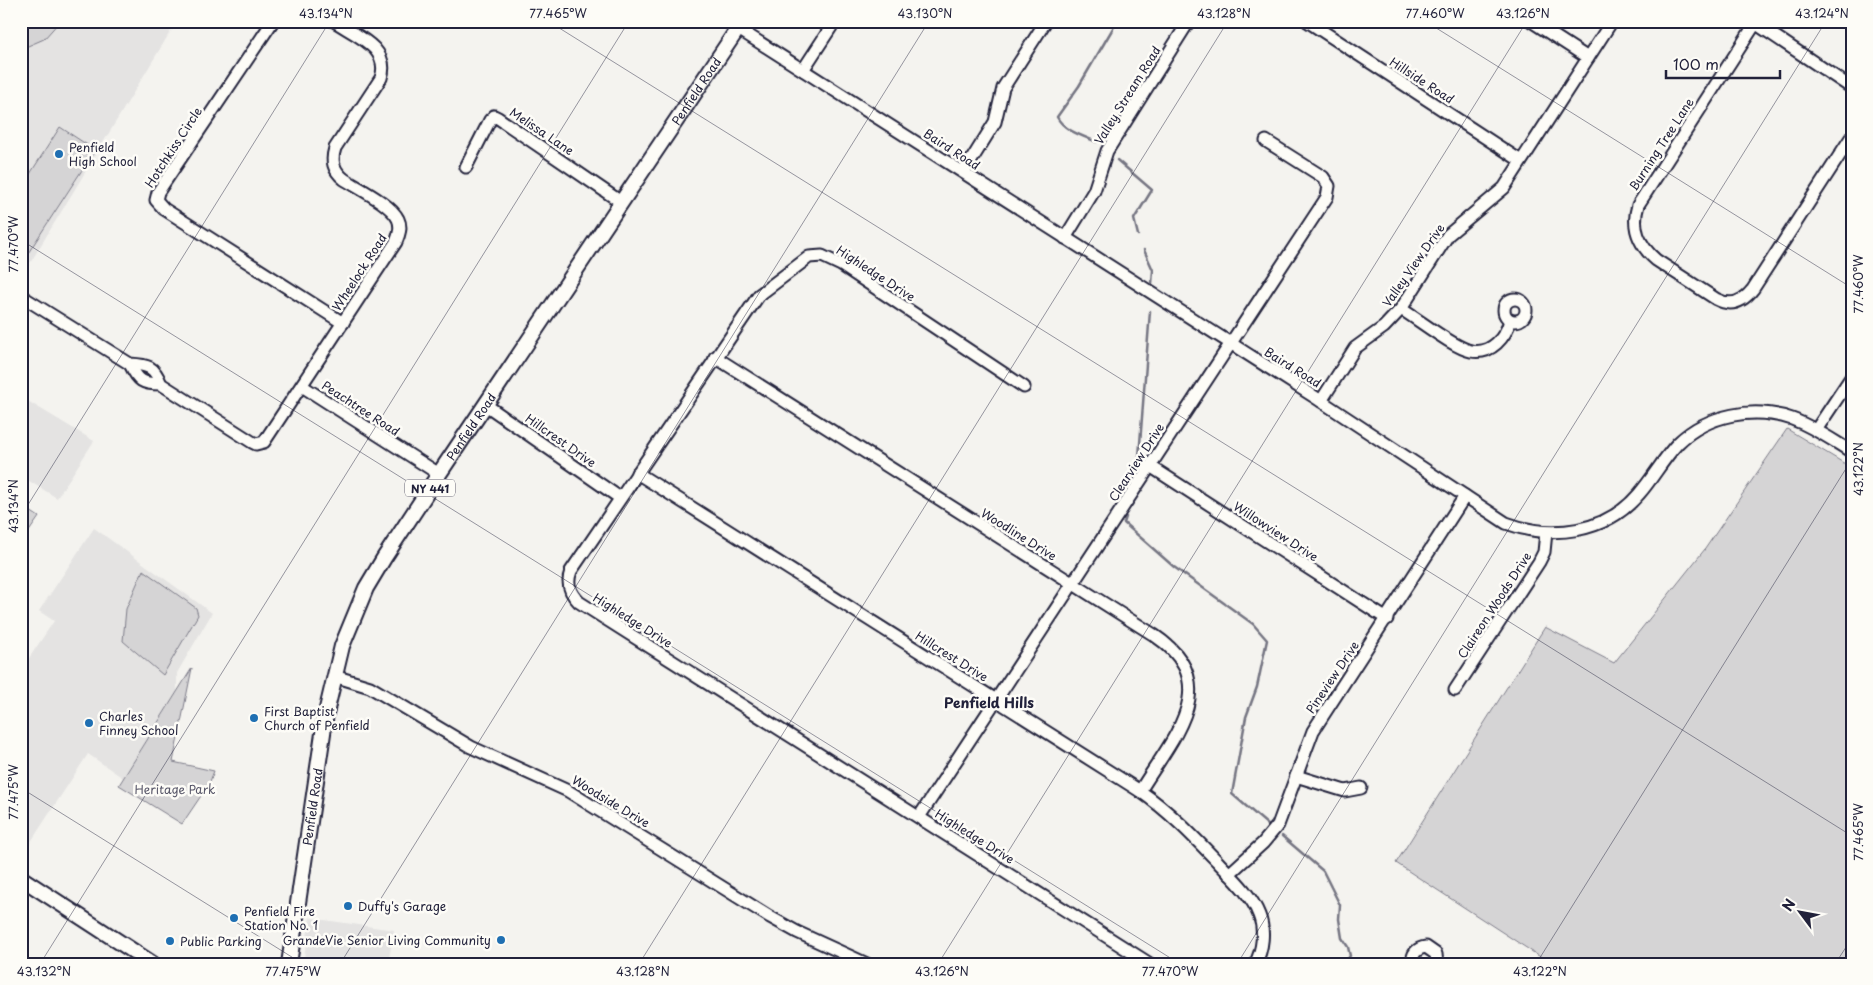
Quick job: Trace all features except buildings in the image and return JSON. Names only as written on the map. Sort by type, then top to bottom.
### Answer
[{"type":"main road","name":"Penfield Road","points":[[289,964],[326,713],[347,631],[366,588],[736,24]]},
{"type":"main road","points":[[21,878],[145,962]]},
{"type":"street","name":"Hotchkiss Circle","points":[[273,21],[164,184],[156,200],[158,205],[164,209],[343,323]]},
{"type":"street","points":[[803,70],[835,21]]},
{"type":"street","points":[[964,172],[994,122],[998,113],[1003,88],[1046,21]]},
{"type":"street","name":"Valley Stream Road","points":[[1065,238],[1094,191],[1107,151],[1189,21]]},
{"type":"street","name":"Hillside Road","points":[[1307,21],[1521,161]]},
{"type":"street","points":[[1531,21],[1588,58]]},
{"type":"street","name":"Valley View Drive","points":[[1321,401],[1355,348],[1384,327],[1401,309],[1448,235],[1504,188],[1612,21]]},
{"type":"street","points":[[1753,22],[1852,88]]},
{"type":"street","name":"Burning Tree Lane","points":[[1753,22],[1638,205],[1635,215],[1637,234],[1648,253],[1723,303],[1739,302],[1753,289],[1852,136]]},
{"type":"street","name":"Wheelock Road","points":[[302,386],[396,242],[400,227],[398,219],[392,210],[344,179],[338,174],[333,164],[335,148],[380,78],[383,67],[381,56],[377,50],[339,23]]},
{"type":"street","name":"Baird Road","points":[[736,24],[803,70],[1321,401],[1506,523],[1524,529],[1546,532],[1584,529],[1610,519],[1637,496],[1680,442],[1694,431],[1723,418],[1752,412],[1767,413],[1792,420],[1816,430],[1852,452]]},
{"type":"street","name":"Melissa Lane","points":[[466,167],[490,120],[494,116],[621,202]]},
{"type":"street","name":"Clearview Drive","points":[[919,817],[1329,191],[1328,182],[1322,177],[1266,141]]},
{"type":"street","name":"Highledge Drive","points":[[1024,387],[841,265],[818,255],[804,260],[759,295],[571,571],[568,583],[573,596],[579,602],[1150,964]]},
{"type":"street","name":"Peachtree Road","points":[[26,299],[130,364],[146,365],[156,372],[161,384],[256,444],[264,442],[302,386],[439,474]]},
{"type":"street","points":[[1401,309],[1461,348],[1476,352],[1490,348],[1498,342],[1508,328],[1510,320]]},
{"type":"street","name":"Woodline Drive","points":[[715,357],[1166,642],[1182,661],[1187,671],[1190,690],[1188,709],[1140,791]]},
{"type":"street","points":[[1816,430],[1852,376]]},
{"type":"street","name":"Hillcrest Drive","points":[[486,405],[620,498]]},
{"type":"street","name":"Willowview Drive","points":[[1150,466],[1387,619]]},
{"type":"street","name":"Hillcrest Drive","points":[[636,473],[1140,791],[1176,818],[1249,896],[1260,918],[1263,930],[1262,945],[1255,963]]},
{"type":"street","name":"Pineview Drive","points":[[1230,874],[1278,825],[1313,731],[1465,496]]},
{"type":"street","name":"Claireon Woods Drive","points":[[1455,690],[1539,562],[1544,552],[1546,532]]},
{"type":"street","name":"Woodside Drive","points":[[334,676],[370,686],[470,747],[568,791],[770,916],[806,936],[867,964]]},
{"type":"street","points":[[1296,776],[1345,791],[1362,788]]},
{"type":"street","points":[[1413,964],[1415,952],[1426,947],[1436,954],[1437,964]]},
{"type":"shaded area","name":"Penfield High School","points":[[21,21],[161,21],[172,29],[21,278]]},
{"type":"shaded area","points":[[21,397],[94,441],[57,498],[21,476]]},
{"type":"shaded area","name":"Charles Finney School","points":[[94,528],[212,613],[177,673],[177,692],[123,778],[88,754],[21,857],[21,670],[54,621],[39,611]]},
{"type":"shaded area","points":[[310,918],[394,930],[388,964],[303,964]]},
{"type":"green space","points":[[21,21],[60,21],[44,39],[21,49]]},
{"type":"green space","points":[[60,127],[95,150],[21,264],[21,188]]},
{"type":"green space","points":[[1787,429],[1852,468],[1852,964],[1551,964],[1396,863],[1545,627],[1614,663],[1705,549]]},
{"type":"green space","points":[[21,505],[39,517],[21,543]]},
{"type":"green space","points":[[143,570],[196,608],[198,615],[163,675],[123,641],[126,609]]},
{"type":"green space","name":"Heritage Park","points":[[192,668],[173,762],[214,771],[209,784],[182,824],[119,785]]},
{"type":"waterway","points":[[1097,142],[1064,126],[1057,117],[1079,86],[1116,23],[1113,21]]},
{"type":"waterway","points":[[1117,160],[1152,190],[1134,219],[1138,235]]},
{"type":"waterway","points":[[1144,250],[1153,270],[1152,284]]},
{"type":"waterway","points":[[1136,477],[1150,311]]},
{"type":"waterway","points":[[1126,517],[1124,523],[1174,567],[1253,624],[1267,640],[1257,687],[1246,717],[1232,794],[1268,825]]},
{"type":"waterway","points":[[1282,836],[1323,871],[1340,905],[1339,919],[1342,938],[1348,947],[1350,956],[1343,964]]},
{"type":"place","name":"Penfield High School","points":[[59,154]]},
{"type":"place","name":"First Baptist Church of Penfield","points":[[254,718]]},
{"type":"place","name":"Charles Finney School","points":[[89,723]]},
{"type":"place","name":"Duffy's Garage","points":[[348,906]]},
{"type":"place","name":"Penfield Fire Station No. 1","points":[[234,918]]},
{"type":"place","name":"GrandeVie Senior Living Community","points":[[501,940]]},
{"type":"place","name":"Public Parking","points":[[170,941]]},
{"type":"district","name":"Penfield Hills","points":[[989,702]]}]
